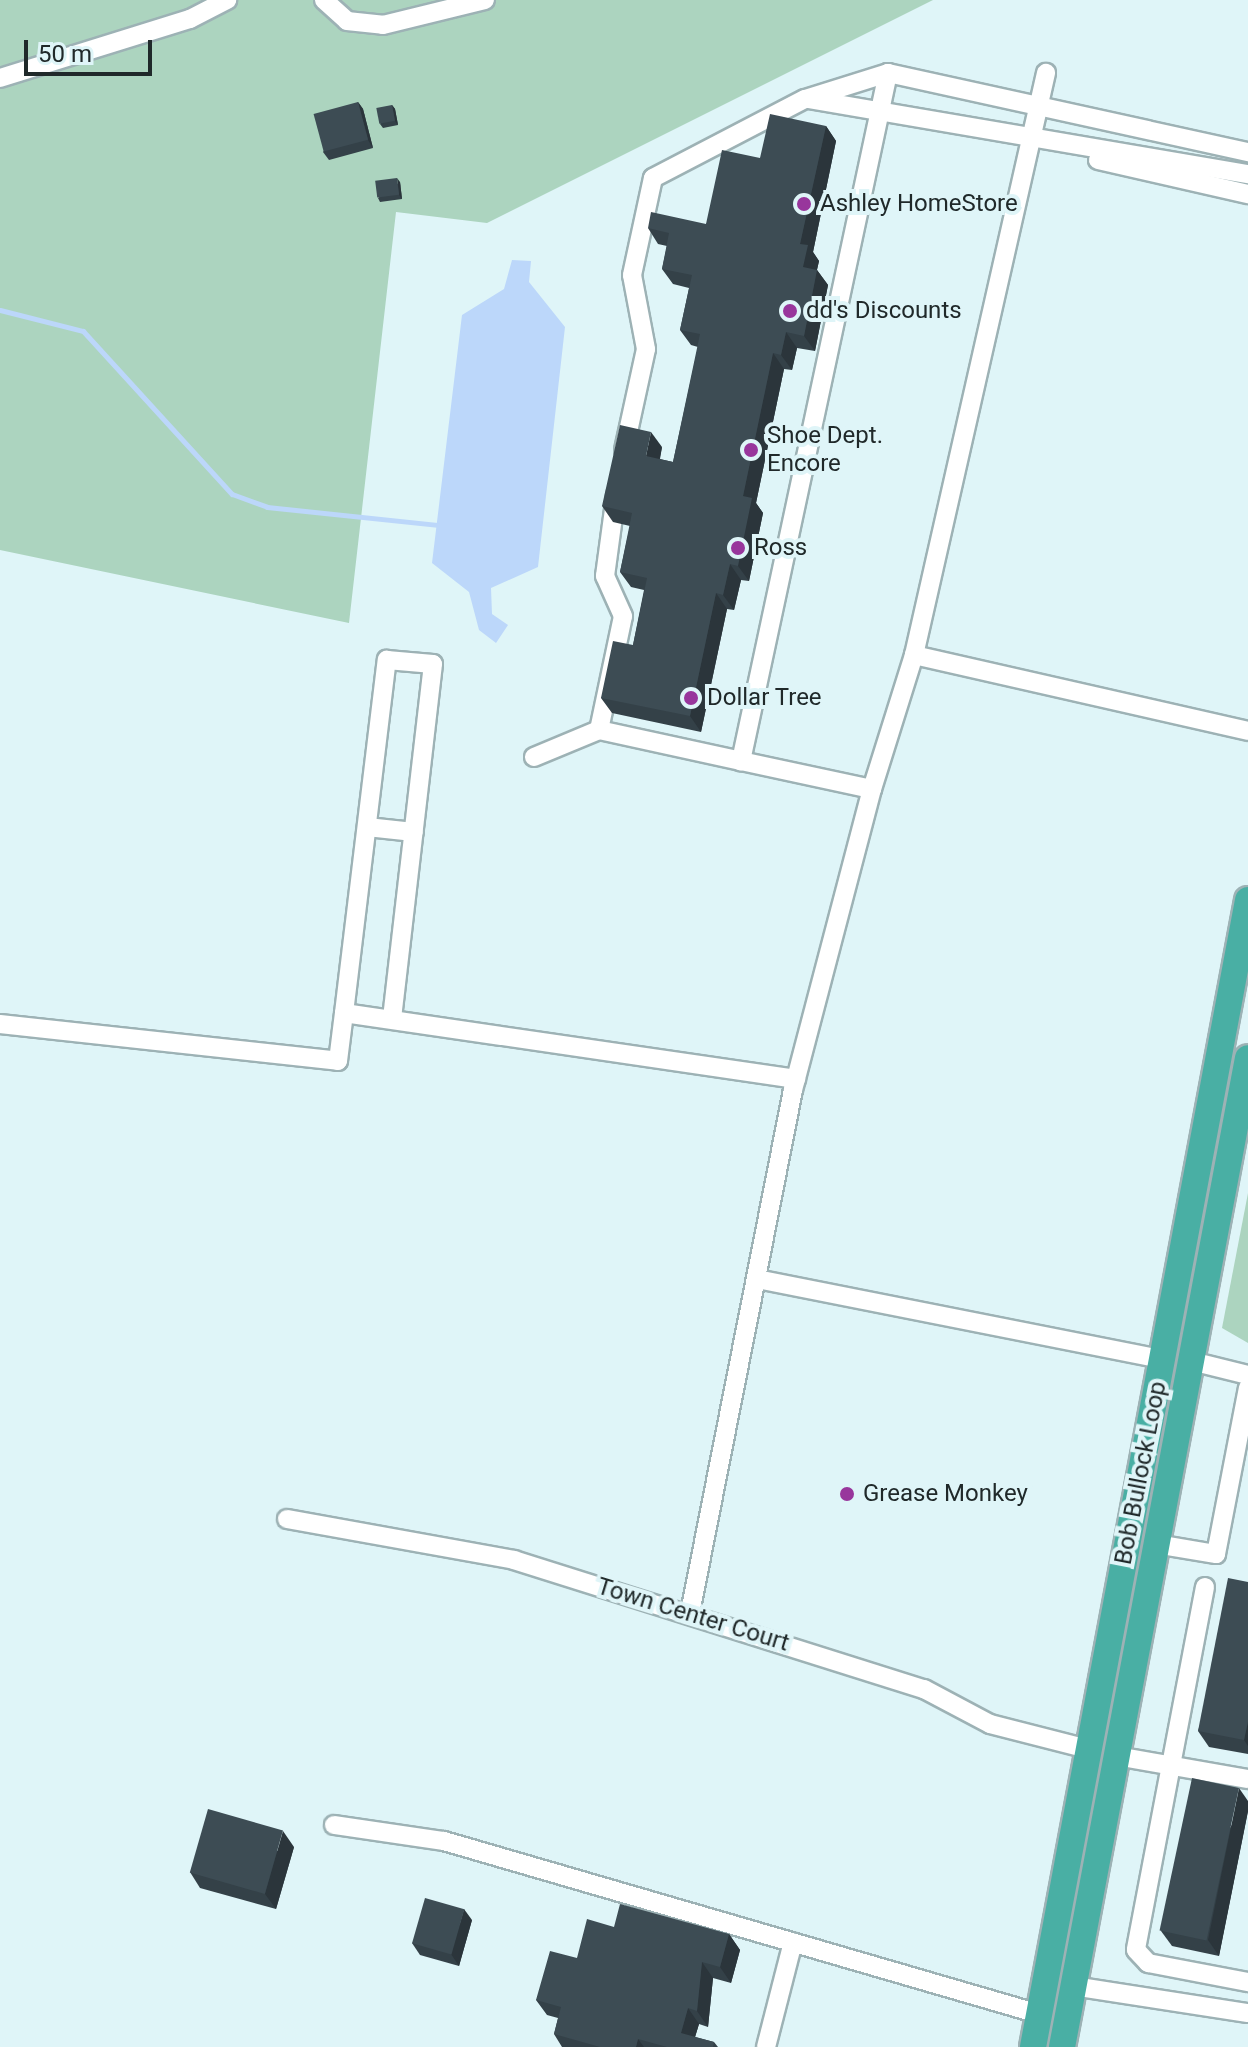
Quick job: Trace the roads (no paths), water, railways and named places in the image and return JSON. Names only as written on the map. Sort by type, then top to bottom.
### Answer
[{"type":"highway","name":"Bob Bullock Loop","points":[[1033,2047],[1248,900]]},
{"type":"highway","name":"Bob Bullock Loop","points":[[1062,2047],[1248,1058]]},
{"type":"highway","points":[[1191,1361],[1181,1341],[1192,1202]]},
{"type":"highway","points":[[1162,1359],[1173,1381],[1160,1459],[1165,1498]]},
{"type":"highway","points":[[1047,2047],[1063,1956],[1068,1861]]},
{"type":"street","points":[[0,78],[190,19],[227,0]]},
{"type":"street","points":[[324,0],[347,21],[383,25],[485,0]]},
{"type":"street","points":[[741,761],[888,73]]},
{"type":"street","points":[[599,730],[623,616],[605,576],[607,547],[646,349],[632,275],[653,178],[805,99],[888,73],[1248,152]]},
{"type":"street","points":[[690,1613],[796,1079],[872,789],[914,655],[1046,73]]},
{"type":"street","points":[[805,99],[879,114],[912,112],[1248,194]]},
{"type":"street","points":[[1030,140],[1248,174]]},
{"type":"street","points":[[914,655],[1248,731]]},
{"type":"street","points":[[0,1024],[338,1061],[387,660],[433,664],[392,1018]]},
{"type":"street","points":[[534,757],[599,730],[872,789]]},
{"type":"street","points":[[367,827],[414,832]]},
{"type":"street","points":[[344,1013],[796,1079]]},
{"type":"street","points":[[757,1279],[1162,1359]]},
{"type":"street","points":[[1191,1361],[1248,1375]]},
{"type":"street","points":[[1156,1544],[1216,1554],[1248,1388]]},
{"type":"street","name":"Town Center Court","points":[[287,1519],[514,1560],[924,1689],[990,1724],[1088,1749]]},
{"type":"street","points":[[1205,1587],[1136,1950],[1148,1963],[1248,1982]]},
{"type":"street","points":[[1116,1756],[1248,1779]]},
{"type":"street","points":[[334,1825],[444,1841],[1039,2014]]},
{"type":"street","points":[[766,2047],[793,1942]]},
{"type":"street","points":[[1073,1986],[1248,2013]]},
{"type":"water","points":[[512,260],[531,261],[529,282],[565,327],[538,567],[491,588],[492,614],[508,625],[496,643],[479,630],[469,592],[432,563],[462,315],[504,289]]},
{"type":"waterway","points":[[0,310],[83,331],[232,494],[267,507],[437,525]]},
{"type":"place","name":"Ashley HomeStore","points":[[804,204]]},
{"type":"place","name":"dd's Discounts","points":[[790,311]]},
{"type":"place","name":"Shoe Dept. Encore","points":[[751,450]]},
{"type":"place","name":"Ross","points":[[738,548]]},
{"type":"place","name":"Dollar Tree","points":[[691,698]]},
{"type":"place","name":"Grease Monkey","points":[[847,1494]]}]
